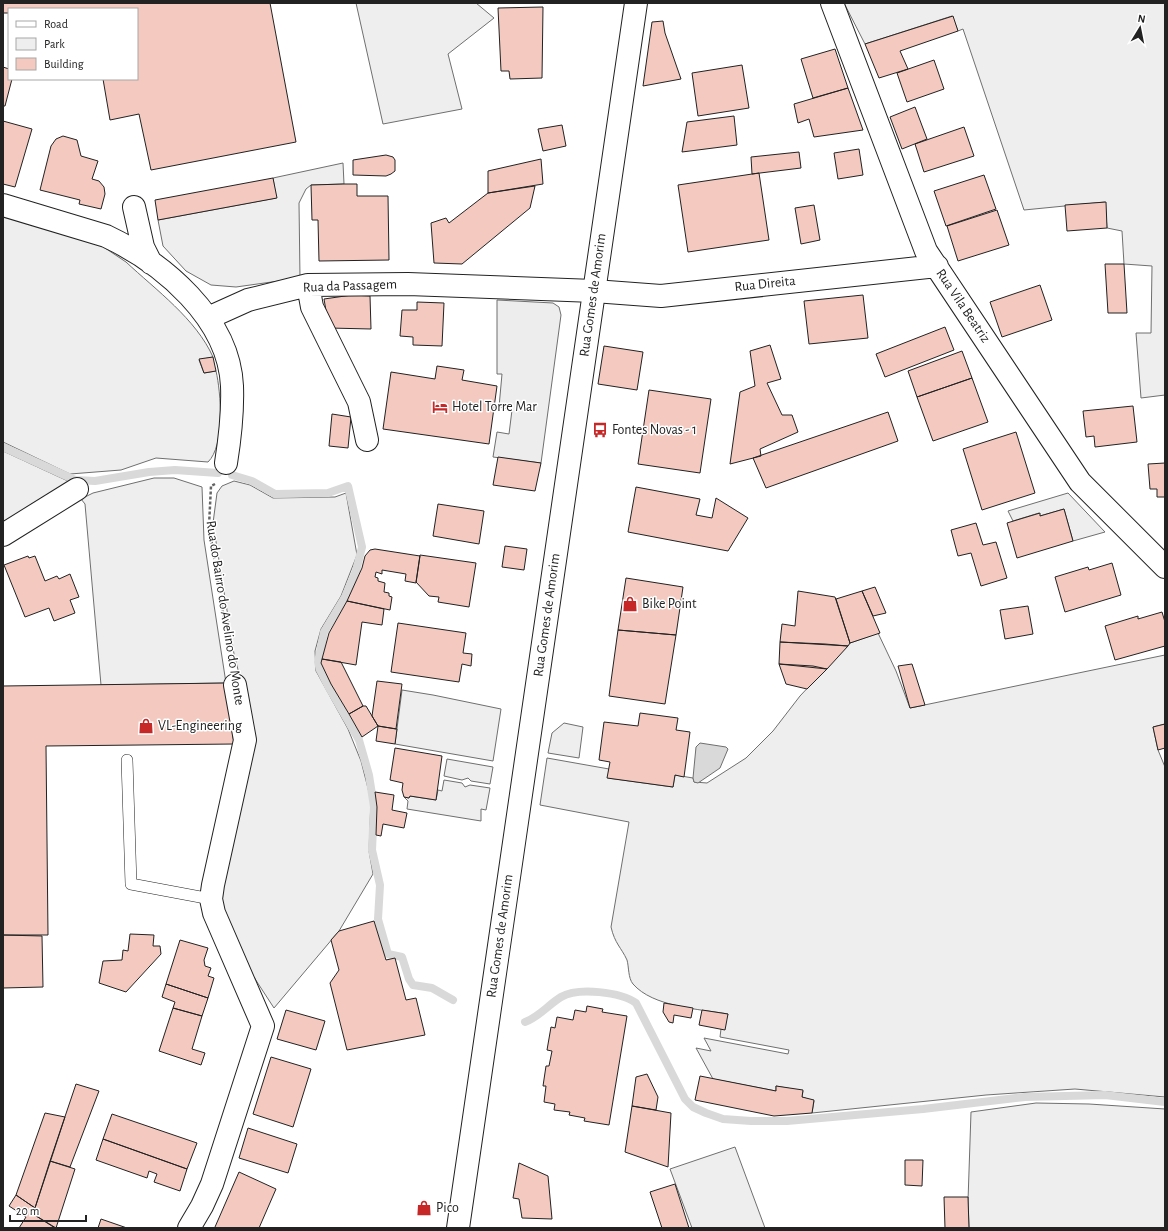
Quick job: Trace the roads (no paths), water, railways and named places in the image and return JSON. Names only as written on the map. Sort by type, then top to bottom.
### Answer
[{"type":"street","name":"Rua Gomes de Amorim","points":[[458,1228],[636,3]]},
{"type":"street","name":"Rua Vila Beatriz","points":[[832,3],[926,251],[1080,482],[1165,567]]},
{"type":"street","points":[[3,205],[106,236],[138,252],[187,294],[208,318],[226,357],[232,385],[231,422],[224,472]]},
{"type":"street","points":[[134,207],[143,247],[151,263]]},
{"type":"street","name":"Rua Direita","points":[[594,291],[661,296],[937,266]]},
{"type":"street","name":"Rua da Passagem","points":[[208,318],[248,300],[308,286],[408,284],[594,291]]},
{"type":"street","points":[[308,286],[312,307],[359,402],[367,440]]},
{"type":"street","points":[[3,535],[77,489]]},
{"type":"street","name":"Rua do Bairro do Avelino do Monte","points":[[189,1228],[202,1206],[212,1184],[263,1026],[214,913],[211,899],[245,740],[235,685]]},
{"type":"lane","points":[[127,760],[131,884],[211,899]]},
{"type":"waterway","points":[[3,447],[75,480],[95,481],[149,472],[175,470],[218,473]]},
{"type":"waterway","points":[[232,475],[252,481],[275,494],[328,493],[348,486],[362,547],[356,571],[345,597],[324,632],[318,662],[320,670],[328,686],[359,740],[369,775],[374,807],[372,850],[380,885],[378,919],[388,954],[402,957],[409,979],[413,985],[432,988],[453,1000]]},
{"type":"waterway","points":[[525,1022],[535,1017],[556,1000],[568,994],[578,992],[599,992],[629,999],[636,1003],[685,1099],[693,1107],[723,1119],[787,1121],[923,1109],[1025,1097],[1105,1095],[1165,1102]]},
{"type":"place","name":"Hotel Torre Mar","points":[[440,407]]},
{"type":"place","name":"Fontes Novas - 1","points":[[600,430]]},
{"type":"place","name":"Bike Point","points":[[630,604]]},
{"type":"place","name":"VL-Engineering","points":[[146,726]]},
{"type":"place","name":"Pico","points":[[424,1208]]}]
